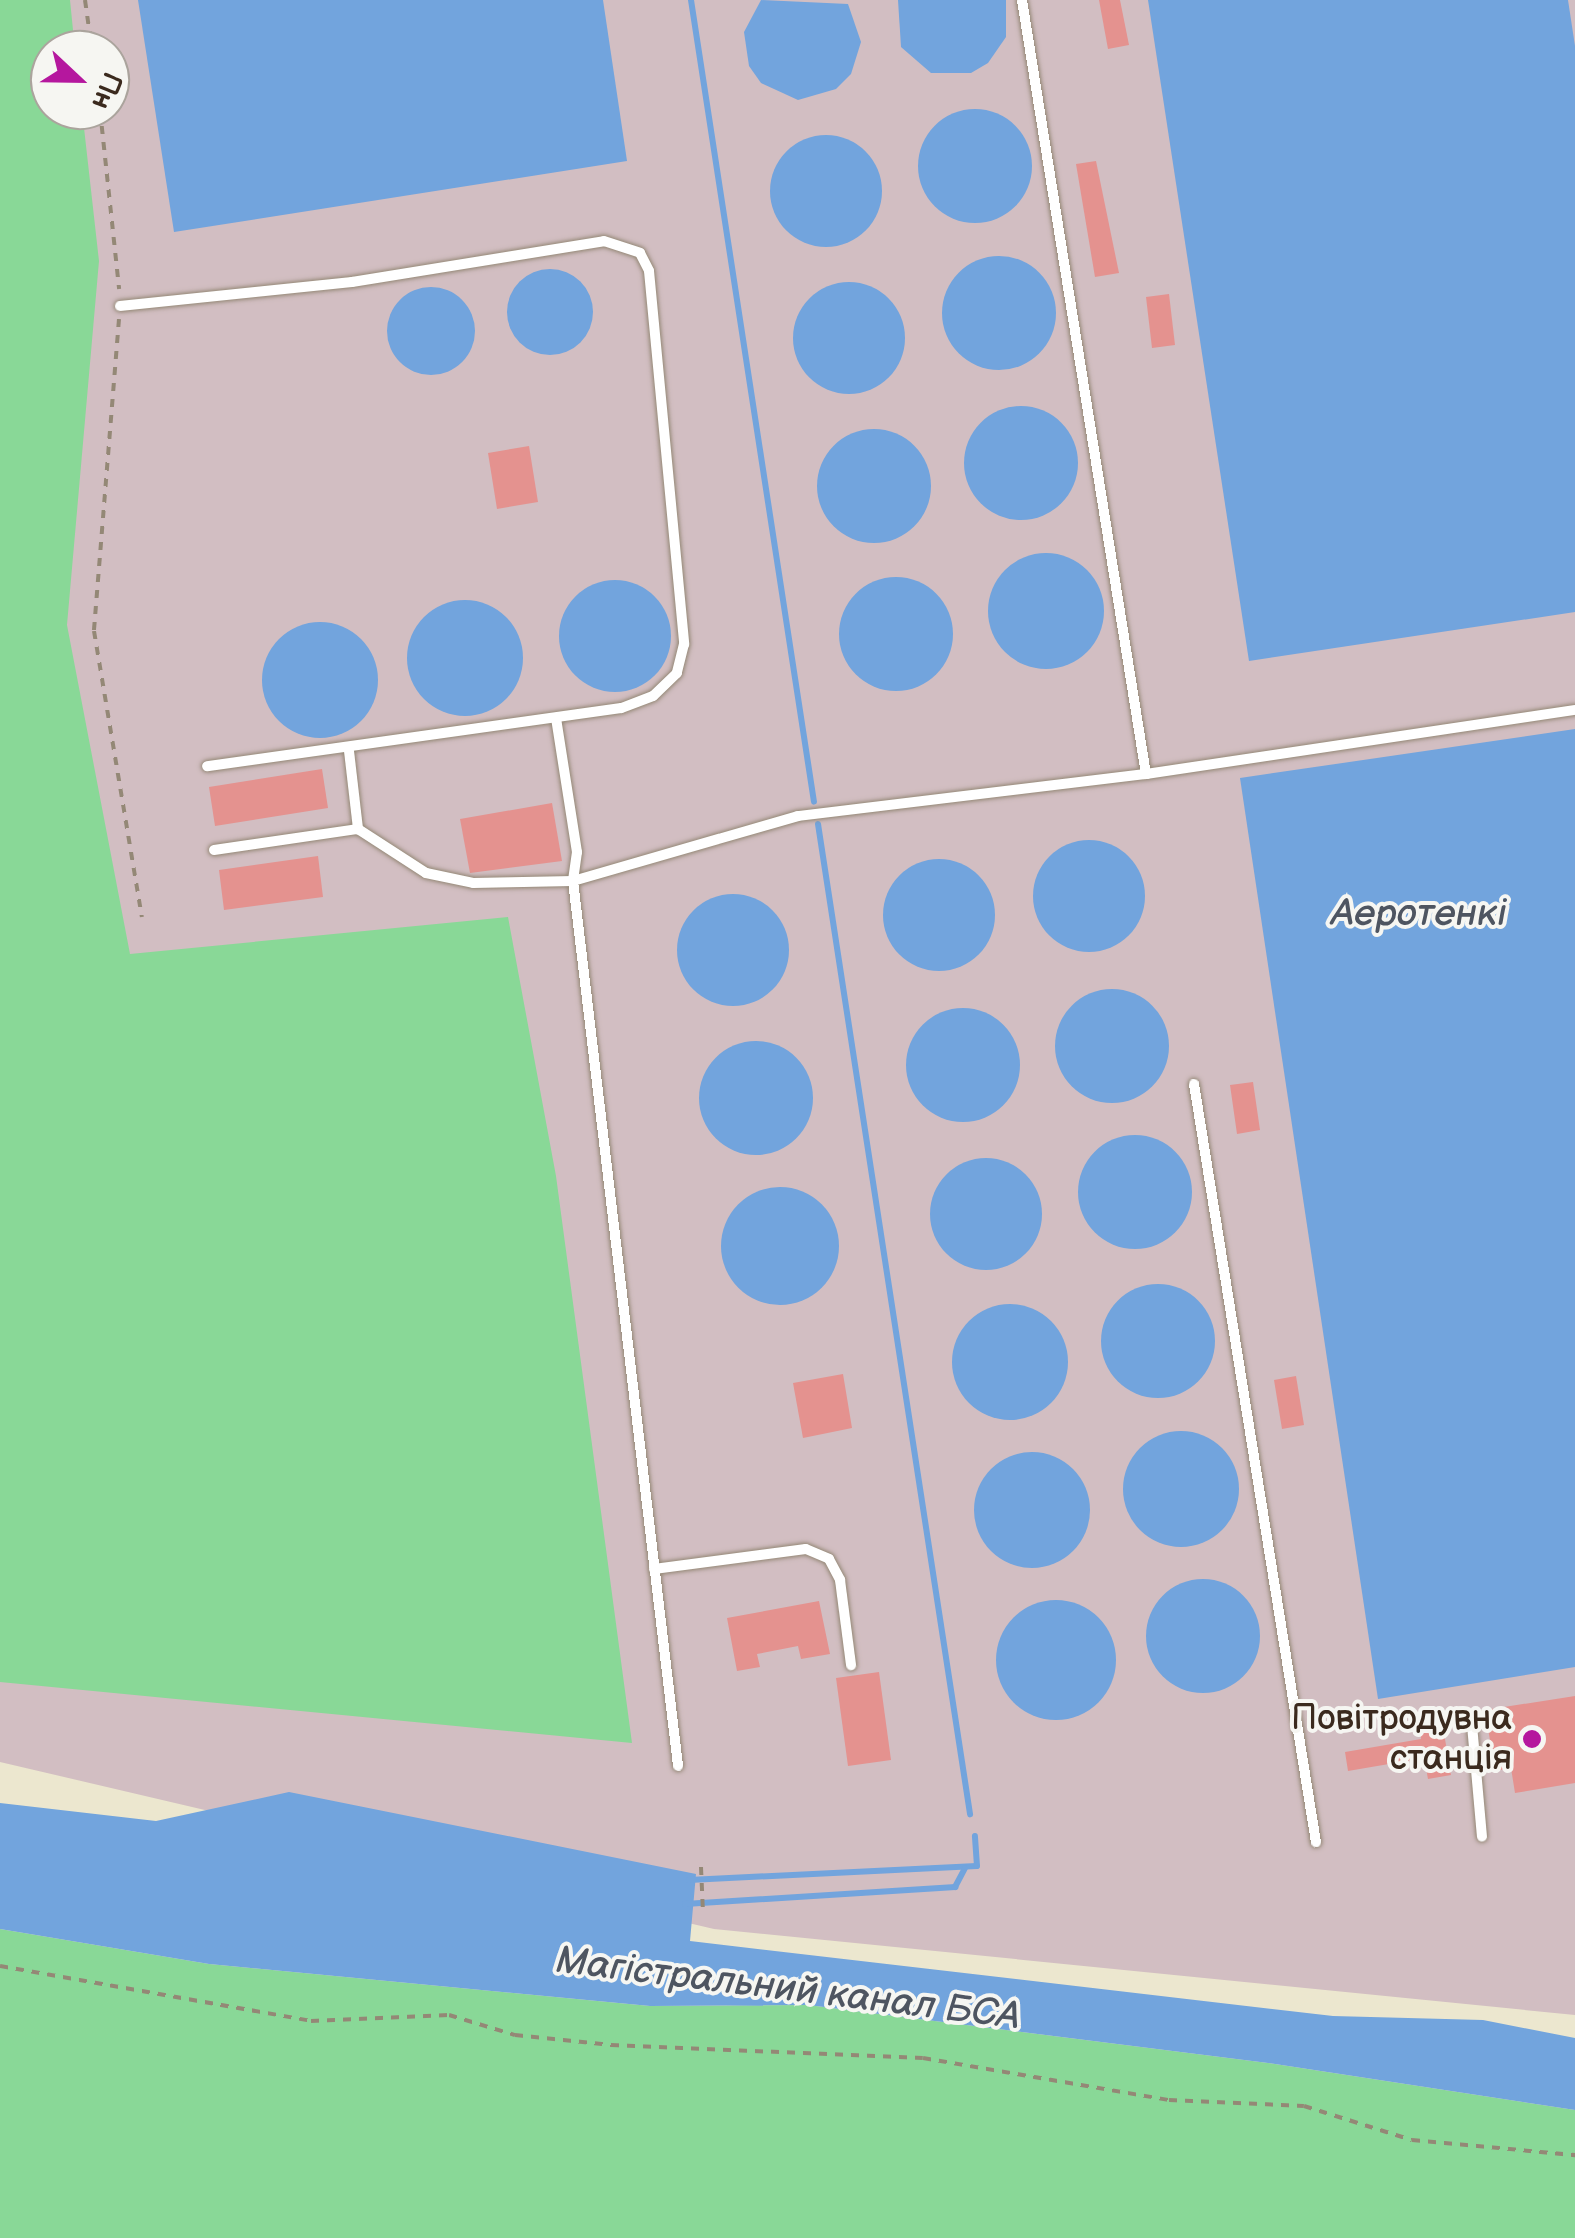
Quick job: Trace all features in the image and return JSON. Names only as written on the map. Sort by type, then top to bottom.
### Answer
[{"type":"lane","points":[[1022,0],[1146,774]]},
{"type":"lane","points":[[120,306],[352,282],[604,241],[640,252],[649,271],[684,644],[677,673],[653,696],[556,718],[350,751],[207,766]]},
{"type":"lane","points":[[214,850],[358,830],[426,873],[473,883],[572,881],[798,816],[1146,774],[1575,710]]},
{"type":"lane","points":[[556,718],[577,852],[572,881],[678,1766]]},
{"type":"lane","points":[[350,751],[358,830]]},
{"type":"lane","points":[[1194,1084],[1316,1842]]},
{"type":"lane","points":[[654,1569],[806,1550],[829,1559],[840,1580],[850,1665]]},
{"type":"lane","points":[[1472,1725],[1482,1838]]},
{"type":"path","points":[[85,0],[89,30]]},
{"type":"path","points":[[102,130],[120,306],[94,630],[142,917]]},
{"type":"path","points":[[702,1868],[703,1912]]},
{"type":"path","points":[[0,1966],[312,2021],[449,2015],[515,2035],[611,2045],[923,2058],[1169,2100],[1304,2106],[1412,2140],[1575,2155]]},
{"type":"shaded area","points":[[0,0],[1575,0],[1575,2015],[714,1929],[0,1762]]},
{"type":"green space","points":[[0,0],[70,0],[73,30],[30,30],[30,130],[84,130],[99,261],[67,625],[130,954],[508,917],[556,1176],[632,1743],[0,1682]]},
{"type":"green space","points":[[0,1929],[209,1964],[650,2006],[808,2005],[1275,2064],[1575,2110],[1575,2238],[0,2238]]},
{"type":"water","points":[[138,0],[603,0],[627,161],[174,232]]},
{"type":"water","points":[[761,0],[848,4],[861,42],[851,74],[836,89],[798,100],[761,83],[749,66],[744,32]]},
{"type":"water","points":[[898,0],[1006,0],[1006,37],[988,63],[971,73],[931,73],[901,47]]},
{"type":"water","points":[[1148,0],[1568,0],[1575,46],[1575,612],[1249,661]]},
{"type":"water","points":[[975,109],[997,114],[1015,126],[1027,144],[1032,166],[1027,188],[1015,206],[997,218],[975,223],[953,218],[935,206],[923,188],[918,166],[923,144],[935,126],[953,114]]},
{"type":"water","points":[[826,135],[847,140],[865,152],[877,170],[882,191],[877,212],[865,230],[847,242],[826,247],[805,242],[787,230],[775,212],[770,191],[775,170],[787,152],[805,140]]},
{"type":"water","points":[[999,256],[1021,260],[1039,273],[1052,291],[1056,313],[1052,335],[1039,353],[1021,366],[999,370],[977,366],[959,353],[946,335],[942,313],[946,291],[959,273],[977,260]]},
{"type":"water","points":[[550,269],[567,272],[581,281],[590,295],[590,329],[581,343],[567,352],[550,355],[533,352],[519,343],[510,329],[507,312],[510,295],[519,281],[533,272]]},
{"type":"water","points":[[849,282],[870,286],[889,298],[901,317],[905,338],[901,359],[889,378],[870,390],[849,394],[828,390],[809,378],[797,359],[793,338],[797,317],[809,298],[828,286]]},
{"type":"water","points":[[431,287],[456,294],[468,306],[475,331],[468,356],[456,368],[431,375],[406,368],[394,356],[387,331],[394,306],[406,294]]},
{"type":"water","points":[[1021,406],[1043,410],[1062,422],[1074,441],[1078,463],[1074,485],[1062,504],[1043,516],[1021,520],[999,516],[980,504],[968,485],[964,463],[968,441],[980,422],[999,410]]},
{"type":"water","points":[[874,429],[896,433],[915,445],[927,464],[931,486],[927,508],[915,527],[896,539],[874,543],[852,539],[833,527],[821,508],[817,486],[821,464],[833,445],[852,433]]},
{"type":"water","points":[[1046,553],[1068,557],[1087,570],[1100,589],[1104,611],[1100,633],[1087,652],[1068,665],[1046,669],[1024,665],[1005,652],[992,633],[988,611],[992,589],[1005,570],[1024,557]]},
{"type":"water","points":[[896,577],[918,582],[936,594],[948,612],[953,634],[948,656],[936,674],[918,686],[896,691],[874,686],[856,674],[844,656],[839,634],[844,612],[856,594],[874,582]]},
{"type":"water","points":[[615,580],[636,584],[654,597],[667,615],[671,636],[667,657],[654,675],[636,688],[615,692],[594,688],[576,675],[563,657],[559,636],[563,615],[576,597],[594,584]]},
{"type":"water","points":[[465,600],[487,605],[506,617],[518,636],[523,658],[518,680],[506,699],[487,711],[465,716],[443,711],[424,699],[412,680],[407,658],[412,636],[424,617],[443,605]]},
{"type":"water","points":[[320,622],[342,627],[361,639],[373,658],[378,680],[373,702],[361,721],[342,733],[320,738],[298,733],[279,721],[267,702],[262,680],[267,658],[279,639],[298,627]]},
{"type":"water","name":"Аеротенкі","points":[[1575,729],[1575,1667],[1378,1699],[1240,778]]},
{"type":"water","points":[[1089,840],[1111,844],[1129,856],[1141,874],[1145,896],[1141,918],[1129,936],[1111,948],[1089,952],[1067,948],[1049,936],[1037,918],[1033,896],[1037,874],[1049,856],[1067,844]]},
{"type":"water","points":[[939,859],[960,863],[979,875],[991,894],[995,915],[991,936],[979,955],[960,967],[939,971],[918,967],[899,955],[887,936],[883,915],[887,894],[899,875],[918,863]]},
{"type":"water","points":[[733,894],[755,898],[773,910],[785,928],[789,950],[785,972],[773,990],[755,1002],[733,1006],[711,1002],[693,990],[681,972],[677,950],[681,928],[693,910],[711,898]]},
{"type":"water","points":[[1112,989],[1134,993],[1153,1005],[1165,1024],[1169,1046],[1165,1068],[1153,1087],[1134,1099],[1112,1103],[1090,1099],[1071,1087],[1059,1068],[1055,1046],[1059,1024],[1071,1005],[1090,993]]},
{"type":"water","points":[[963,1008],[985,1013],[1003,1025],[1015,1043],[1020,1065],[1015,1087],[1003,1105],[985,1117],[963,1122],[941,1117],[923,1105],[911,1087],[906,1065],[911,1043],[923,1025],[941,1013]]},
{"type":"water","points":[[756,1041],[778,1046],[796,1058],[808,1076],[813,1098],[808,1120],[796,1138],[778,1150],[756,1155],[734,1150],[716,1138],[704,1120],[699,1098],[704,1076],[716,1058],[734,1046]]},
{"type":"water","points":[[1135,1135],[1157,1140],[1175,1152],[1187,1170],[1192,1192],[1187,1214],[1175,1232],[1157,1244],[1135,1249],[1113,1244],[1095,1232],[1083,1214],[1078,1192],[1083,1170],[1095,1152],[1113,1140]]},
{"type":"water","points":[[986,1158],[1007,1162],[1026,1174],[1038,1193],[1042,1214],[1038,1235],[1026,1254],[1007,1266],[986,1270],[965,1266],[946,1254],[934,1235],[930,1214],[934,1193],[946,1174],[965,1162]]},
{"type":"water","points":[[780,1187],[813,1197],[829,1213],[839,1246],[829,1279],[813,1295],[780,1305],[747,1295],[731,1279],[721,1246],[731,1213],[747,1197]]},
{"type":"water","points":[[1158,1284],[1180,1289],[1198,1301],[1210,1319],[1215,1341],[1210,1363],[1198,1381],[1180,1393],[1158,1398],[1136,1393],[1118,1381],[1106,1363],[1101,1341],[1106,1319],[1118,1301],[1136,1289]]},
{"type":"water","points":[[1010,1304],[1032,1308],[1051,1321],[1064,1340],[1068,1362],[1064,1384],[1051,1403],[1032,1416],[1010,1420],[988,1416],[969,1403],[956,1384],[952,1362],[956,1340],[969,1321],[988,1308]]},
{"type":"water","points":[[1181,1431],[1203,1436],[1222,1448],[1234,1467],[1239,1489],[1234,1511],[1222,1530],[1203,1542],[1181,1547],[1159,1542],[1140,1530],[1128,1511],[1123,1489],[1128,1467],[1140,1448],[1159,1436]]},
{"type":"water","points":[[1032,1452],[1054,1457],[1073,1469],[1085,1488],[1090,1510],[1085,1532],[1073,1551],[1054,1563],[1032,1568],[1010,1563],[991,1551],[979,1532],[974,1510],[979,1488],[991,1469],[1010,1457]]},
{"type":"water","points":[[1203,1579],[1225,1583],[1243,1596],[1256,1614],[1260,1636],[1256,1658],[1243,1676],[1225,1689],[1203,1693],[1181,1689],[1163,1676],[1150,1658],[1146,1636],[1150,1614],[1163,1596],[1181,1583]]},
{"type":"water","points":[[1056,1600],[1079,1605],[1098,1618],[1111,1637],[1116,1660],[1111,1683],[1098,1702],[1079,1715],[1056,1720],[1033,1715],[1014,1702],[1001,1683],[996,1660],[1001,1637],[1014,1618],[1033,1605]]},
{"type":"water","name":"Магістральний канал БСА","points":[[289,1792],[696,1874],[690,1941],[1333,2016],[1483,2020],[1575,2038],[1575,2110],[1275,2064],[808,2005],[650,2006],[209,1964],[0,1929],[0,1803],[156,1821]]},
{"type":"building","points":[[1099,0],[1120,0],[1129,45],[1108,49]]},
{"type":"building","points":[[1096,161],[1119,273],[1095,277],[1076,164]]},
{"type":"building","points":[[1169,294],[1175,345],[1152,348],[1146,297]]},
{"type":"building","points":[[529,446],[538,502],[497,509],[488,453]]},
{"type":"building","points":[[322,769],[328,808],[215,826],[209,787]]},
{"type":"building","points":[[552,803],[562,861],[470,873],[460,819]]},
{"type":"building","points":[[318,856],[323,897],[224,910],[219,870]]},
{"type":"building","points":[[1253,1082],[1260,1130],[1237,1134],[1230,1085]]},
{"type":"building","points":[[843,1374],[852,1428],[803,1438],[793,1383]]},
{"type":"building","points":[[1296,1376],[1304,1425],[1282,1429],[1274,1380]]},
{"type":"building","points":[[819,1601],[830,1654],[801,1659],[798,1646],[757,1654],[760,1667],[737,1671],[727,1618]]},
{"type":"building","points":[[879,1672],[891,1760],[848,1766],[836,1678]]},
{"type":"building","name":"Повітродувна станція","points":[[1575,1696],[1575,1783],[1515,1793],[1511,1768],[1495,1771],[1485,1710]]},
{"type":"building","points":[[1443,1727],[1451,1775],[1428,1779],[1424,1758],[1348,1771],[1345,1752],[1421,1739],[1420,1731]]},
{"type":"waterway","points":[[691,0],[814,802]]},
{"type":"waterway","points":[[818,824],[970,1814]]},
{"type":"waterway","points":[[689,1880],[977,1866],[975,1836]]},
{"type":"waterway","points":[[685,1904],[955,1887],[965,1868]]},
{"type":"place","name":"Повітродувна станція","points":[[1532,1739]]}]
